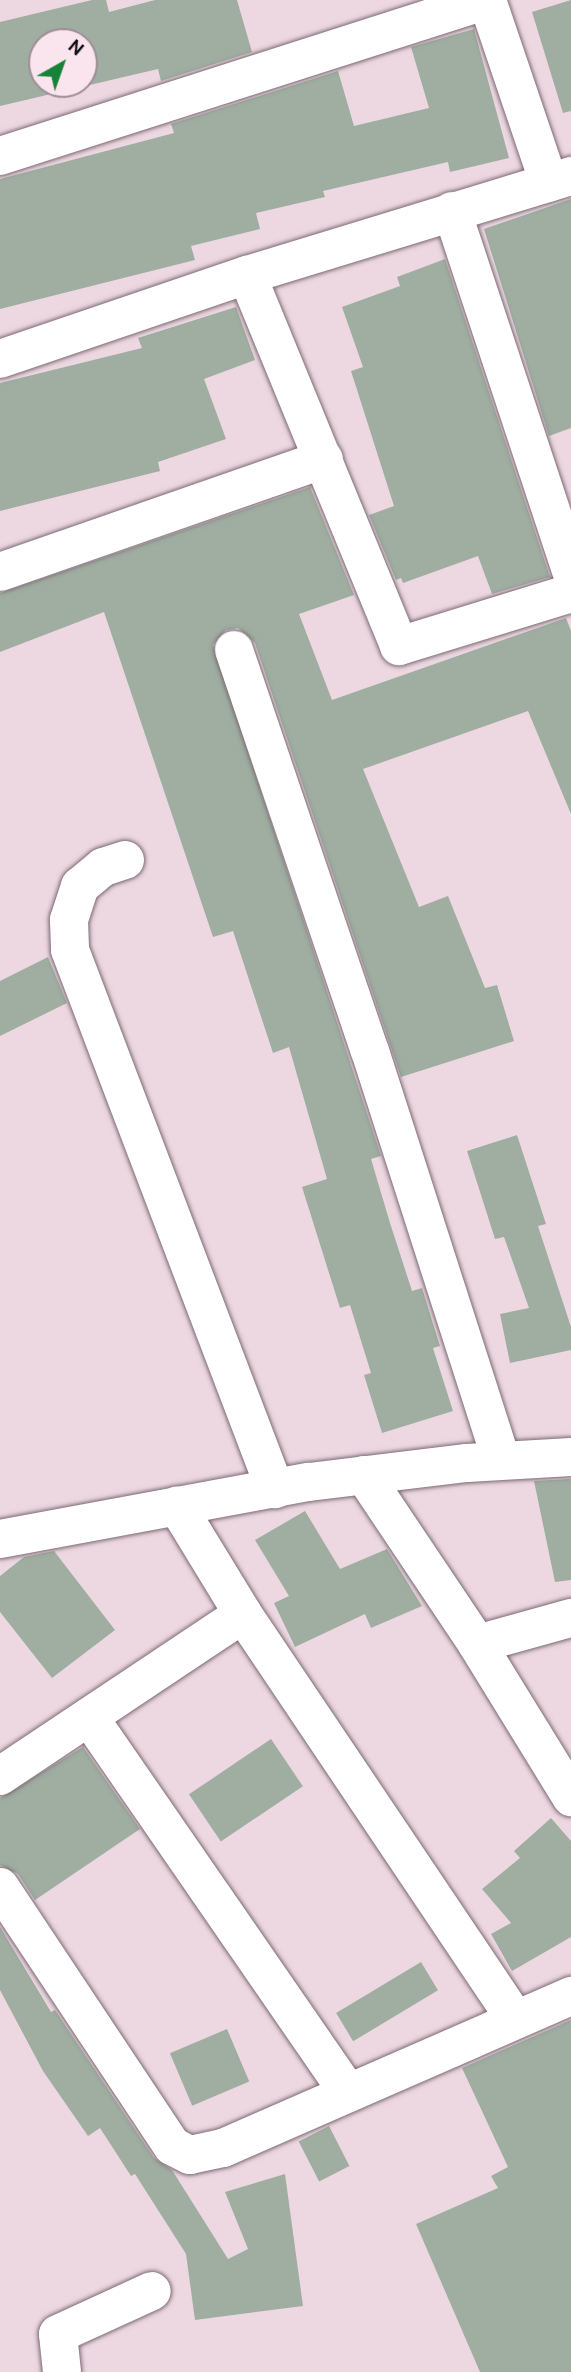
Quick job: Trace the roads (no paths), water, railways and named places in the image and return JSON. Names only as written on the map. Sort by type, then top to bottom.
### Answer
[{"type":"street","points":[[0,156],[487,0],[560,179],[247,275],[0,359]]},
{"type":"street","points":[[452,211],[571,571]]},
{"type":"street","points":[[247,275],[401,647],[571,593]]},
{"type":"street","points":[[0,572],[324,458]]},
{"type":"street","points":[[234,650],[370,1052],[501,1460]]},
{"type":"street","points":[[125,860],[103,867],[80,886],[69,920],[70,950],[275,1489]]},
{"type":"street","points":[[0,1539],[364,1475],[501,1460],[571,1457]]},
{"type":"street","points":[[364,1475],[477,1644],[571,1797]]},
{"type":"street","points":[[177,1506],[243,1614],[515,2019]]},
{"type":"street","points":[[0,1776],[243,1614]]},
{"type":"street","points":[[477,1644],[571,1618]]},
{"type":"street","points":[[89,1717],[348,2092]]},
{"type":"street","points":[[0,1887],[178,2152],[199,2154],[223,2148],[571,1996]]},
{"type":"street","points":[[62,2372],[58,2334],[152,2291]]}]
